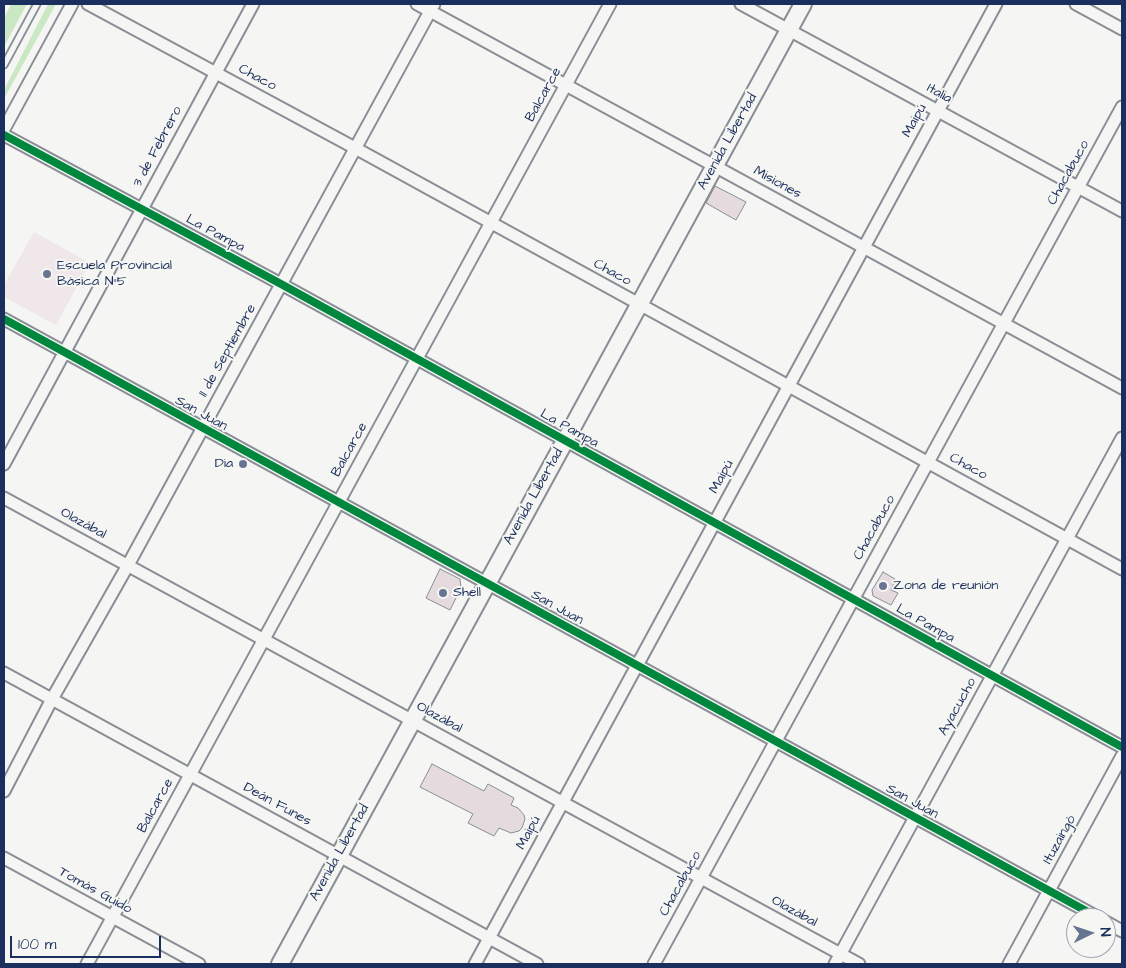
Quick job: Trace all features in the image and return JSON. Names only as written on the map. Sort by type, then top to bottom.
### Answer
[{"type":"main road","name":"Avenida Libertad","points":[[280,964],[803,4]]},
{"type":"street","points":[[4,129],[72,4]]},
{"type":"street","name":"Chaco","points":[[88,4],[355,148],[1122,569]]},
{"type":"street","name":"3 de Febrero","points":[[4,464],[254,4]]},
{"type":"street","name":"Misiones","points":[[418,4],[432,7],[566,85],[1122,388]]},
{"type":"street","name":"Balcarce","points":[[87,964],[610,4]]},
{"type":"street","name":"Italia","points":[[741,4],[1122,211]]},
{"type":"street","name":"Maipú","points":[[475,964],[996,4]]},
{"type":"street","points":[[1076,4],[1122,29]]},
{"type":"street","name":"11 de Septiembre","points":[[4,790],[52,699],[128,565],[432,7]]},
{"type":"street","name":"Chacabuco","points":[[654,964],[1122,107]]},
{"type":"street","name":"La Pampa","points":[[4,135],[281,284],[1122,747]]},
{"type":"street","name":"San Juan","points":[[4,319],[1080,908]]},
{"type":"street","name":"Ayacucho","points":[[838,959],[1122,438]]},
{"type":"street","name":"Olazábal","points":[[4,498],[701,878],[838,959],[859,964]]},
{"type":"street","name":"Deán Funes","points":[[4,673],[537,964]]},
{"type":"street","name":"Ituzaingó","points":[[1009,964],[1122,756]]},
{"type":"street","name":"Tomás Guido","points":[[4,858],[199,964]]},
{"type":"lane","points":[[4,65],[37,4]]},
{"type":"shaded area","name":"Escuela Provincial Básica N°5","points":[[34,232],[90,263],[56,325],[4,297],[4,285]]},
{"type":"green space","points":[[11,4],[27,4],[4,47],[4,18]]},
{"type":"green space","points":[[48,4],[56,4],[4,99],[4,90]]},
{"type":"building","points":[[715,186],[746,202],[736,220],[706,203]]},
{"type":"building","name":"Shell","points":[[440,569],[460,579],[461,588],[450,610],[426,598]]},
{"type":"building","name":"Zona de reunión","points":[[883,572],[895,579],[891,590],[898,593],[891,605],[873,596],[872,590]]},
{"type":"building","points":[[432,764],[484,791],[488,784],[514,798],[511,805],[518,808],[524,815],[525,819],[522,828],[511,833],[499,828],[494,836],[468,823],[473,814],[420,787]]},
{"type":"cycle path","points":[[4,135],[281,284],[1122,747]]},
{"type":"cycle path","points":[[4,319],[1081,908]]},
{"type":"place","name":"Escuela Provincial Básica N°5","points":[[47,274]]},
{"type":"place","name":"Dia","points":[[243,464]]},
{"type":"place","name":"Zona de reunión","points":[[883,586]]},
{"type":"place","name":"Shell","points":[[443,593]]}]
